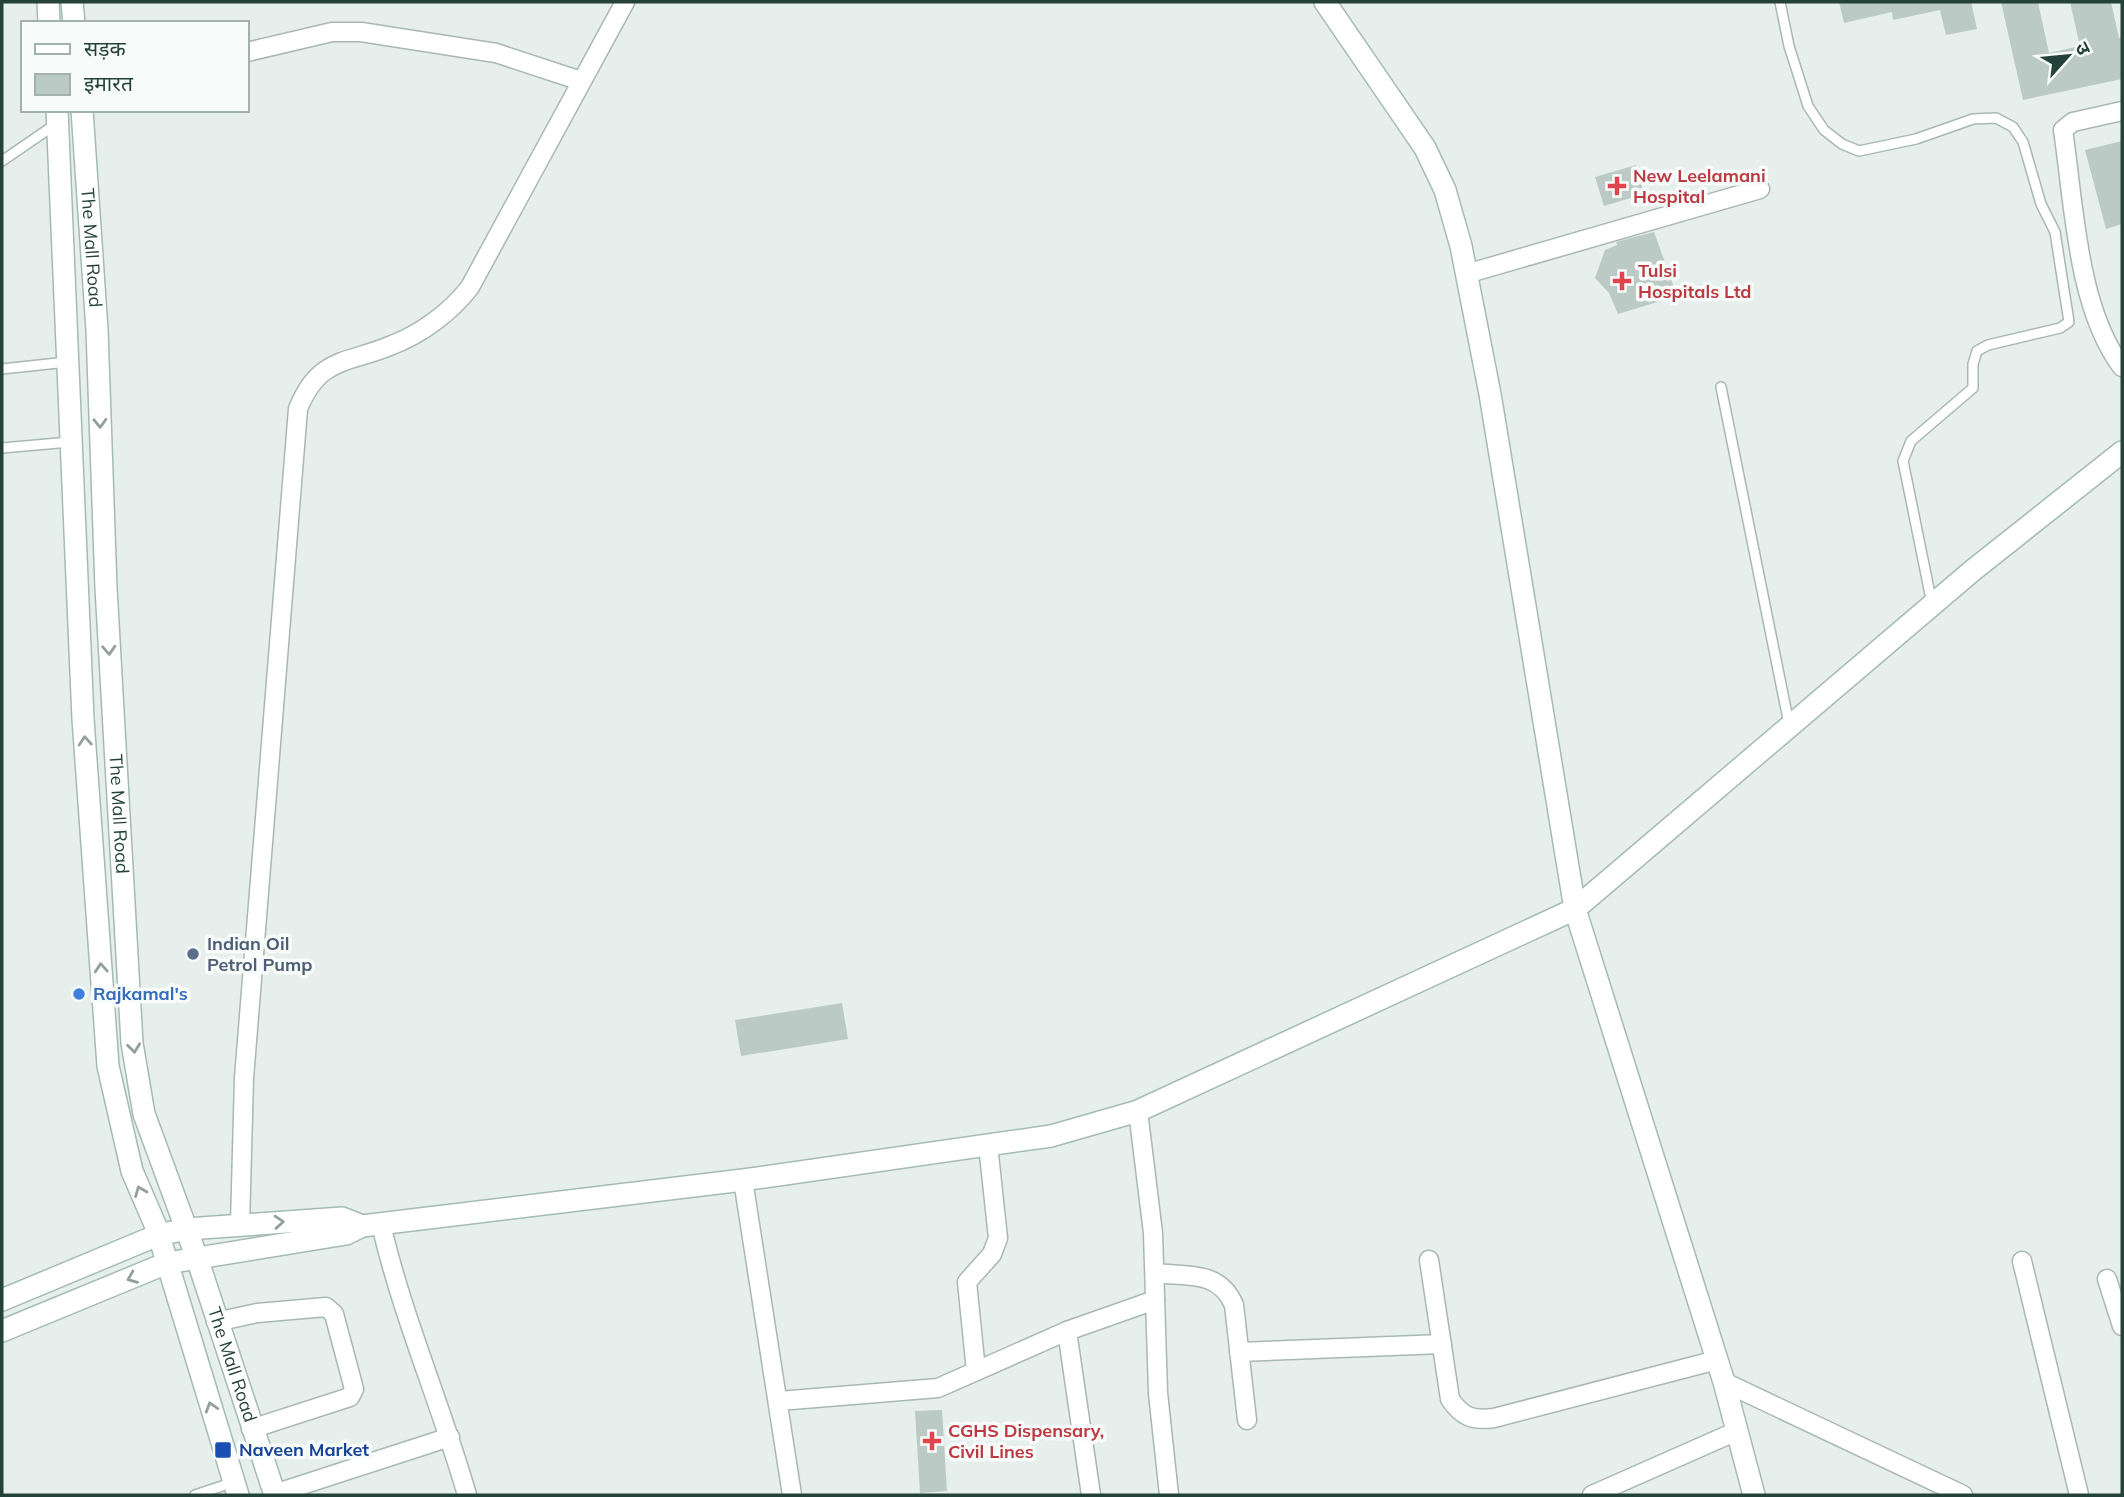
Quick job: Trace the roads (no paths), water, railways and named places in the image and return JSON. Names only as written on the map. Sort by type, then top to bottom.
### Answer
[{"type":"street","points":[[48,2],[49,21]]},
{"type":"street","points":[[72,2],[74,21]]},
{"type":"street","points":[[240,1225],[244,1078],[298,409],[315,378],[333,363],[393,345],[459,302],[470,287],[625,2]]},
{"type":"street","points":[[1327,3],[1425,148],[1445,190],[1466,274],[1490,394],[1575,909],[1724,1382],[1754,1495]]},
{"type":"street","points":[[248,52],[332,32],[361,32],[496,53],[581,81]]},
{"type":"street","points":[[2122,111],[2073,122],[2063,130],[2089,300],[2101,334],[2122,367]]},
{"type":"street","name":"The Mall Road","points":[[82,112],[99,375],[106,588],[132,1044],[144,1114],[197,1258],[274,1494]]},
{"type":"street","name":"The Mall Road","points":[[57,117],[83,719],[108,1066],[132,1171],[158,1235],[236,1489]]},
{"type":"street","points":[[1466,274],[1760,189]]},
{"type":"street","points":[[69,370],[99,375]]},
{"type":"street","points":[[2,1331],[167,1263],[346,1234],[371,1225],[743,1181],[1051,1136],[1138,1111],[1575,909],[1932,605],[2122,452]]},
{"type":"street","points":[[96,893],[123,891]]},
{"type":"street","points":[[1138,1111],[1153,1233],[1158,1393],[1169,1495]]},
{"type":"street","points":[[976,1371],[967,1282],[992,1254],[998,1238],[988,1145]]},
{"type":"street","points":[[743,1181],[792,1495]]},
{"type":"street","points":[[2,1300],[158,1235],[187,1229],[342,1218],[371,1225]]},
{"type":"street","points":[[371,1225],[393,1276],[450,1437],[467,1495]]},
{"type":"street","points":[[1429,1260],[1450,1399],[1458,1411],[1468,1418],[1481,1420],[1717,1360]]},
{"type":"street","points":[[2022,1261],[2079,1495]]},
{"type":"street","points":[[1154,1273],[1221,1283],[1234,1305],[1247,1420]]},
{"type":"street","points":[[2107,1279],[2122,1326]]},
{"type":"street","points":[[779,1401],[938,1388],[1067,1331],[1156,1300]]},
{"type":"street","points":[[216,1322],[257,1313],[326,1307],[334,1314],[352,1393],[344,1400],[251,1429]]},
{"type":"street","points":[[1067,1331],[1091,1495]]},
{"type":"street","points":[[1239,1352],[1442,1344]]},
{"type":"street","points":[[1724,1382],[1963,1495]]},
{"type":"street","points":[[1592,1495],[1737,1432]]},
{"type":"street","points":[[274,1494],[450,1437]]},
{"type":"lane","points":[[1780,2],[1796,71],[1808,106],[1824,130],[1859,151],[1916,139],[1973,119],[1996,118],[2013,127],[2023,142],[2041,204],[2059,247],[2069,322],[2060,328],[1989,345],[1977,351],[1973,364],[1973,388],[1910,441],[1905,451],[1903,461],[1932,605]]},
{"type":"lane","points":[[2,161],[57,117]]},
{"type":"lane","points":[[2,369],[69,370]]},
{"type":"lane","points":[[1721,387],[1790,726]]},
{"type":"lane","points":[[2,448],[72,442]]},
{"type":"lane","points":[[195,1495],[236,1489]]},
{"type":"place","name":"New Leelamani Hospital","points":[[1617,186]]},
{"type":"place","name":"Tulsi Hospitals Ltd","points":[[1622,281]]},
{"type":"place","name":"Indian Oil Petrol Pump","points":[[193,954]]},
{"type":"place","name":"Rajkamal's","points":[[79,994]]},
{"type":"place","name":"CGHS Dispensary, Civil Lines","points":[[932,1441]]},
{"type":"place","name":"Naveen Market","points":[[223,1450]]}]
